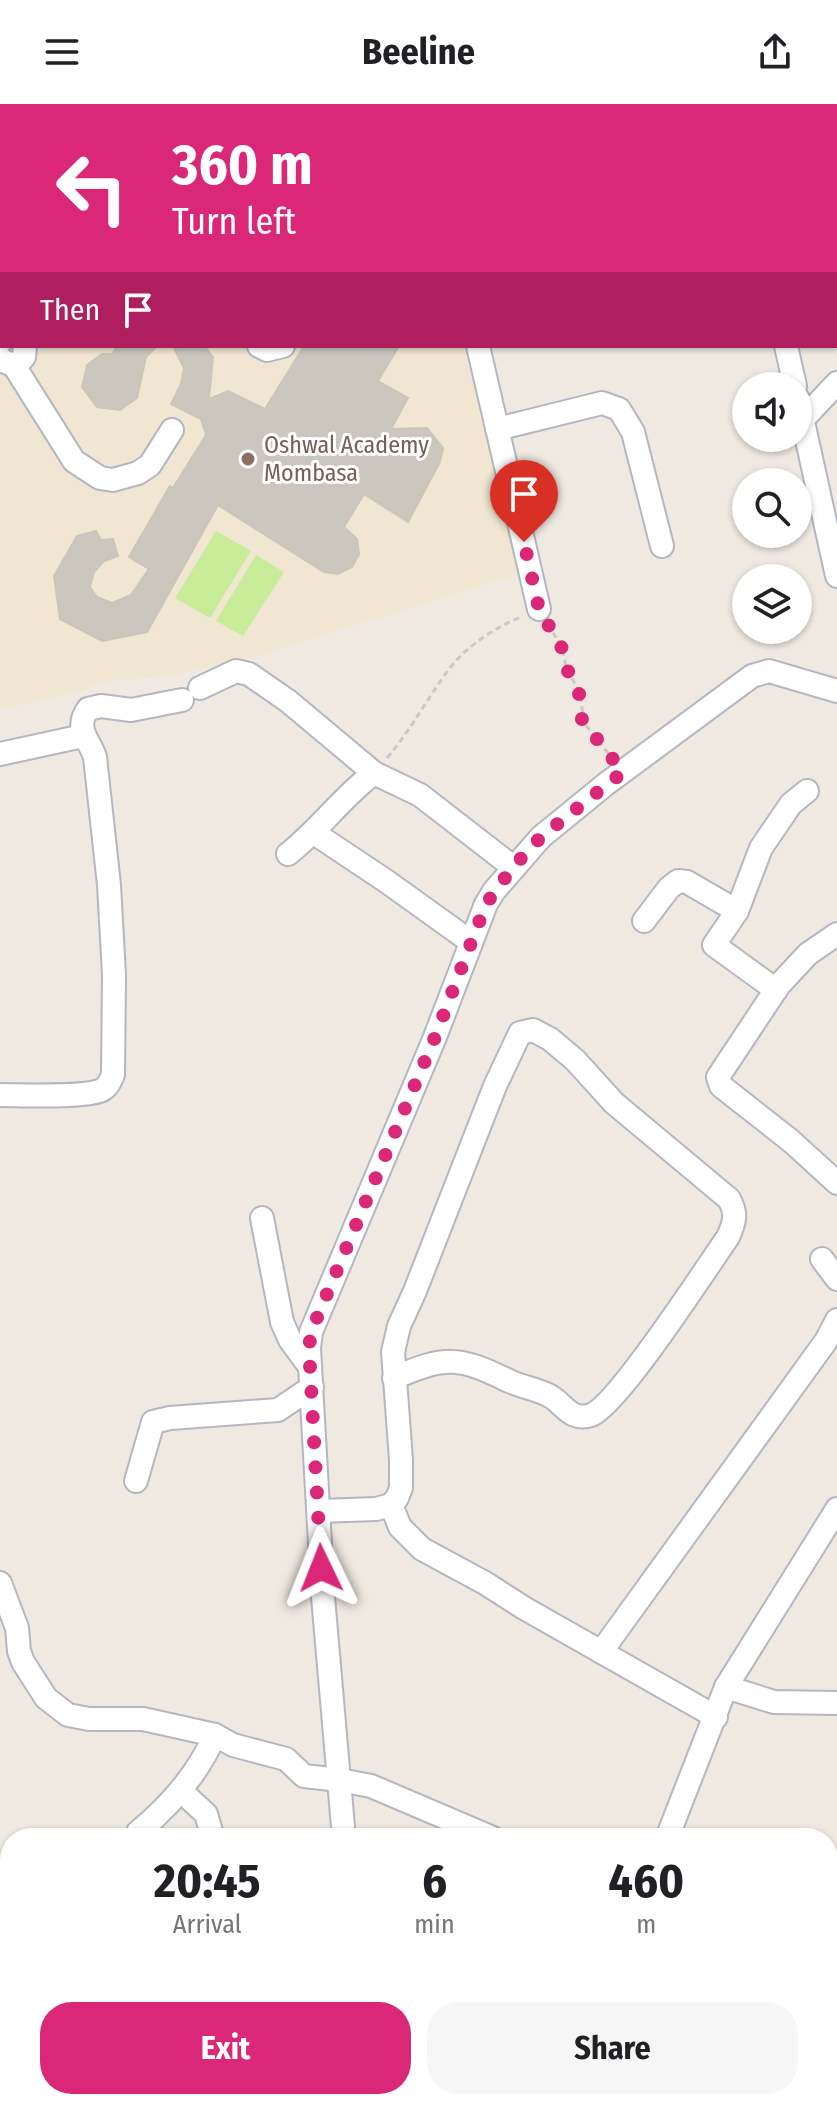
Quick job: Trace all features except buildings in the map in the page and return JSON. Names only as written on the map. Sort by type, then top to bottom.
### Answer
[{"type":"street","points":[[478,348],[539,609]]},
{"type":"street","points":[[786,348],[792,372]]},
{"type":"street","points":[[19,353],[74,461],[100,478],[113,480],[138,473],[150,465],[172,430]]},
{"type":"street","points":[[812,401],[837,383]]},
{"type":"street","points":[[497,429],[602,403],[619,409],[633,432],[662,546]]},
{"type":"street","points":[[809,452],[837,576]]},
{"type":"street","points":[[0,1095],[97,1091],[107,1087],[113,1075],[114,975],[109,885],[95,757],[83,736],[84,715],[94,707],[131,710],[191,694],[236,671],[249,674],[288,701],[374,773],[420,795],[513,867]]},
{"type":"street","points":[[343,1828],[329,1682],[309,1348],[311,1332],[435,1037],[486,904],[513,867],[541,837],[752,676],[761,672],[780,672],[837,691]]},
{"type":"street","points":[[0,754],[83,736]]},
{"type":"street","points":[[288,854],[314,833],[342,799],[374,773]]},
{"type":"street","points":[[776,990],[714,945],[737,911],[761,848],[791,804],[807,791]]},
{"type":"street","points":[[314,833],[471,942]]},
{"type":"street","points":[[644,921],[678,881],[687,882],[737,911]]},
{"type":"street","points":[[837,934],[808,954],[776,990],[721,1070],[719,1081],[721,1086],[791,1141],[837,1183]]},
{"type":"street","points":[[319,1511],[376,1509],[391,1505],[397,1498],[401,1488],[394,1378],[393,1352],[399,1326],[495,1086],[515,1041],[526,1030],[541,1032],[550,1039],[575,1060],[614,1103],[729,1199],[735,1219],[728,1237],[637,1366],[601,1409],[580,1417],[571,1414],[551,1396],[485,1368],[457,1361],[412,1370],[394,1378]]},
{"type":"street","points":[[262,1218],[282,1322],[312,1378]]},
{"type":"street","points":[[822,1259],[837,1279]]},
{"type":"street","points":[[601,1652],[826,1341],[837,1320]]},
{"type":"street","points":[[136,1481],[153,1422],[278,1410],[312,1378]]},
{"type":"street","points":[[391,1505],[400,1527],[422,1549],[716,1717]]},
{"type":"street","points":[[671,1828],[726,1687],[837,1509]]},
{"type":"street","points":[[0,1583],[17,1628],[23,1662],[46,1698],[68,1715],[89,1719],[143,1719],[215,1735],[233,1745],[286,1759],[304,1776],[371,1786],[470,1828]]},
{"type":"street","points":[[726,1687],[774,1702],[837,1703]]},
{"type":"street","points":[[142,1828],[181,1791],[215,1735]]},
{"type":"street","points":[[181,1791],[206,1814],[208,1828]]},
{"type":"path","points":[[374,773],[406,735],[458,659],[486,635],[539,609],[563,650],[566,667],[580,693],[584,723],[623,772]]},
{"type":"shaded area","name":"Oshwal Academy Mombasa","points":[[0,348],[472,348],[522,573],[257,656],[174,675],[101,682],[84,691],[0,709]]},
{"type":"green space","points":[[216,531],[251,551],[210,618],[175,598]]},
{"type":"green space","points":[[256,555],[284,572],[243,636],[216,621]]},
{"type":"place","name":"Oshwal Academy Mombasa","points":[[248,459]]},
{"type":"route","points":[[321,1568],[309,1348],[311,1332],[435,1037],[486,904],[513,867],[541,837],[623,772],[582,720],[580,696],[566,667],[563,650],[539,609],[524,542]]}]
